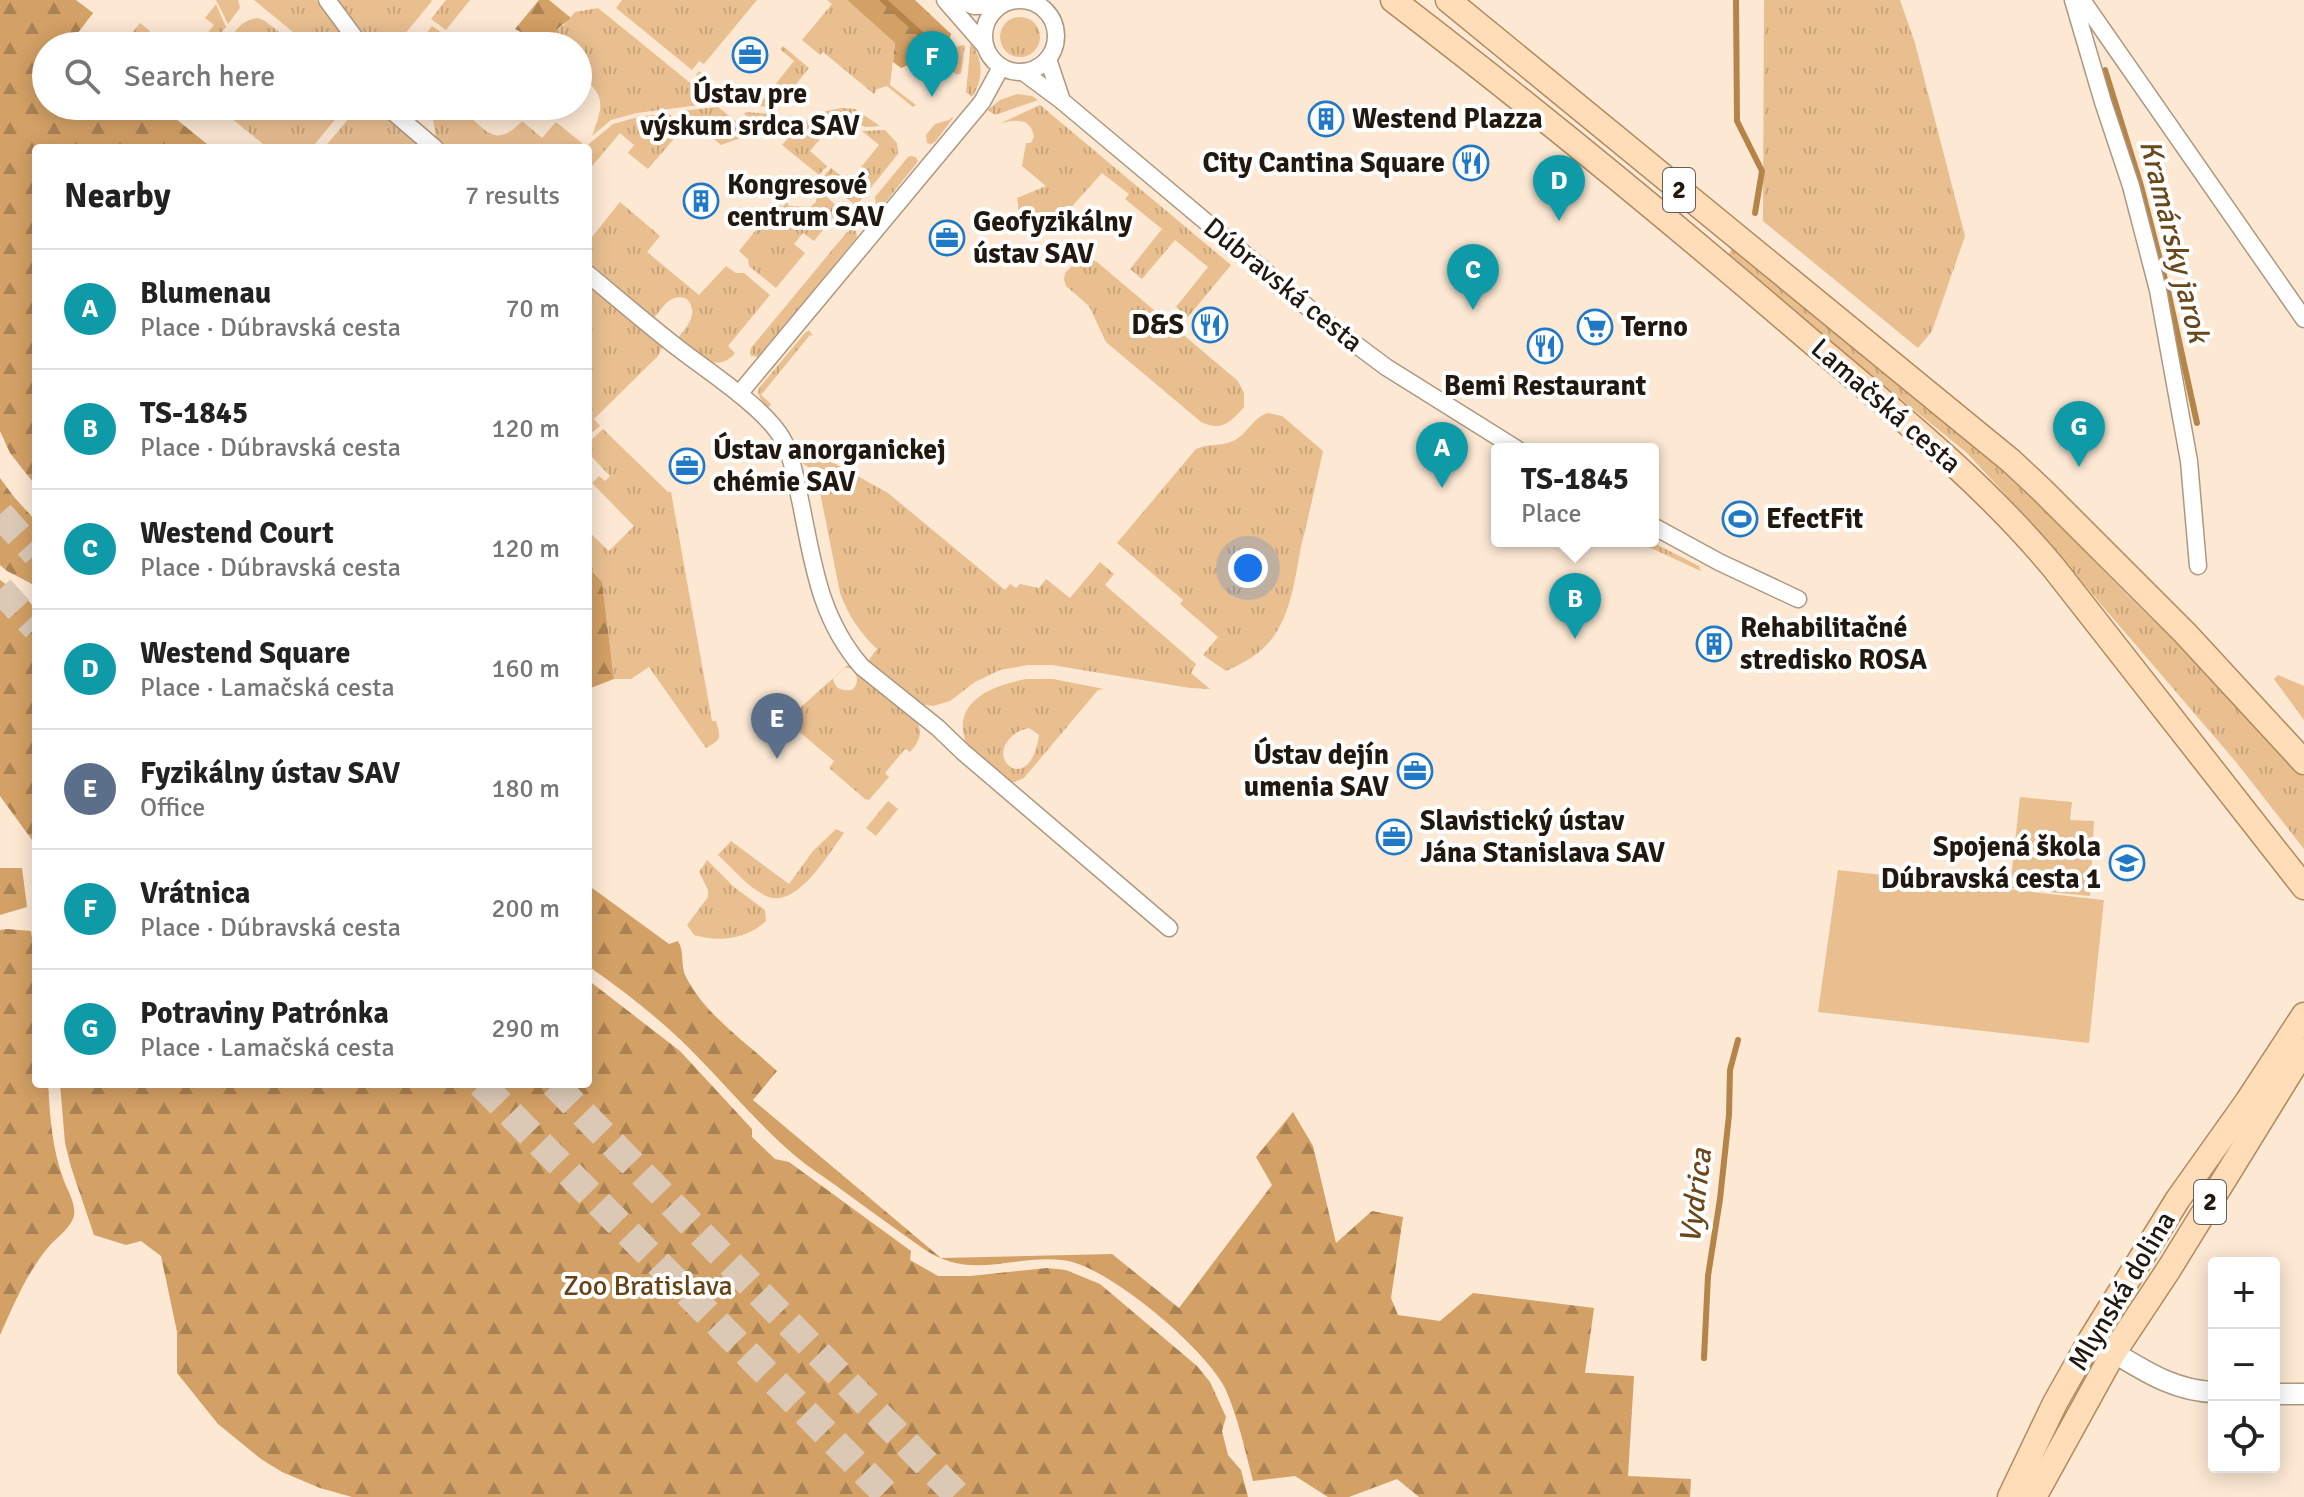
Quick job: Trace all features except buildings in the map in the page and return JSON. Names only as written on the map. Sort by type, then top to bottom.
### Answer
[{"type":"main road","name":"Lamačská cesta","points":[[1393,0],[1479,65],[1663,215],[1980,488],[2054,568],[2304,889]]},
{"type":"main road","name":"Lamačská cesta","points":[[1448,0],[2011,461],[2185,633],[2304,762]]},
{"type":"main road","name":"Mlynská dolina","points":[[2010,1497],[2055,1403],[2091,1339],[2178,1199],[2302,1026]]},
{"type":"main road","name":"Mlynská dolina","points":[[2034,1497],[2114,1352],[2169,1269],[2302,1026]]},
{"type":"street","points":[[327,0],[351,32]]},
{"type":"street","points":[[945,0],[1001,67],[1012,72],[1023,72],[1041,66],[1048,59],[1056,37],[1050,7],[1019,0],[1001,5],[974,6],[959,0]]},
{"type":"street","points":[[2073,0],[2131,186],[2158,290],[2189,461],[2198,566]]},
{"type":"street","points":[[2082,0],[2304,319]]},
{"type":"street","points":[[985,46],[986,23],[1001,5]]},
{"type":"street","points":[[1048,59],[1062,101]]},
{"type":"street","points":[[739,394],[982,102],[1001,67]]},
{"type":"street","name":"Dúbravská cesta","points":[[1023,72],[1062,101],[1323,320],[1397,375],[1507,443]]},
{"type":"street","points":[[402,120],[430,144]]},
{"type":"street","points":[[592,277],[739,394],[782,438],[793,466],[817,586],[833,624],[852,656],[1169,928]]},
{"type":"street","points":[[1659,529],[1798,599]]},
{"type":"street","points":[[2277,732],[2304,747]]},
{"type":"street","points":[[2091,1339],[2154,1377],[2189,1390],[2208,1392]]},
{"type":"street","points":[[2280,1394],[2304,1394]]},
{"type":"green space","points":[[0,0],[76,0],[93,13],[79,32],[32,32],[32,120],[177,120],[207,144],[32,144],[32,481],[10,453],[0,431]]},
{"type":"green space","points":[[216,0],[238,0],[240,8],[228,24]]},
{"type":"green space","points":[[254,0],[316,0],[340,32],[293,32]]},
{"type":"green space","points":[[336,0],[432,1],[407,32],[362,32]]},
{"type":"green space","points":[[446,0],[470,0],[446,30],[431,19]]},
{"type":"green space","points":[[539,0],[549,0],[571,18],[555,32],[521,32],[515,29]]},
{"type":"green space","points":[[622,0],[757,0],[704,64],[699,61],[692,70],[616,8]]},
{"type":"green space","points":[[827,0],[847,0],[895,43],[890,85],[916,105],[913,107],[887,86],[877,89],[874,94],[823,52],[820,55],[802,40],[832,4]]},
{"type":"green space","points":[[847,0],[915,0],[951,34],[949,41],[914,53],[921,60],[901,68],[893,62],[895,43]]},
{"type":"green space","points":[[1764,0],[1900,0],[1915,43],[1965,236],[1932,331],[1918,348],[1763,221]]},
{"type":"green space","points":[[216,4],[226,27],[222,32],[208,32],[214,25],[205,18]]},
{"type":"green space","points":[[598,8],[715,103],[637,113],[611,120],[592,136],[600,101],[592,86],[592,32],[555,32],[575,12]]},
{"type":"green space","points":[[1020,17],[1034,23],[1040,37],[1034,51],[1020,57],[1006,51],[1000,37],[1006,23]]},
{"type":"green space","points":[[258,18],[279,32],[235,32],[248,21]]},
{"type":"green space","points":[[140,23],[150,31],[149,32],[133,32]]},
{"type":"green space","points":[[971,42],[980,70],[979,83],[972,97],[966,92]]},
{"type":"green space","points":[[963,45],[961,73],[957,75],[936,58],[937,53]]},
{"type":"green space","points":[[783,46],[809,68],[780,104],[773,107],[732,105],[696,75],[699,71],[719,88],[724,82],[738,93],[743,87],[762,101],[794,61],[780,49]]},
{"type":"green space","points":[[1017,94],[1038,100],[995,115],[988,110],[1000,100]]},
{"type":"green space","points":[[1040,105],[1231,265],[1188,317],[1176,307],[1208,267],[1175,240],[1142,279],[1130,269],[1162,229],[1125,199],[1129,194],[1102,173],[1048,233],[1019,211],[1017,198],[1046,186],[1022,166],[1026,143],[1031,143],[1034,137],[1030,126],[1022,121],[1001,123]]},
{"type":"green space","points":[[718,107],[747,130],[746,136],[721,145],[680,111]]},
{"type":"green space","points":[[842,108],[855,109],[880,126],[861,125],[858,128],[840,115],[810,151],[827,166],[819,175],[782,145],[808,120]]},
{"type":"green space","points":[[668,113],[685,126],[648,169],[628,153],[634,145],[620,133],[592,166],[592,144],[589,144],[613,124]]},
{"type":"green space","points":[[744,114],[772,114],[775,120],[765,131]]},
{"type":"green space","points":[[952,117],[935,142],[927,143],[926,135],[935,124]]},
{"type":"green space","points":[[233,120],[335,120],[315,144],[263,144]]},
{"type":"green space","points":[[347,120],[388,120],[417,144],[327,144]]},
{"type":"green space","points":[[433,120],[473,120],[495,135],[503,135],[522,121],[542,138],[556,122],[583,144],[443,144],[436,138]]},
{"type":"green space","points":[[885,130],[897,143],[898,154],[856,206],[822,178],[831,168],[849,182],[879,145],[862,131]]},
{"type":"green space","points":[[911,156],[916,157],[916,164],[884,204],[876,205],[875,197]]},
{"type":"green space","points":[[818,189],[840,209],[814,241],[803,233],[794,244],[805,253],[776,288],[749,266],[748,259],[739,251],[778,203],[782,207],[787,202],[789,206],[810,207],[816,202]]},
{"type":"green space","points":[[620,202],[660,236],[647,252],[699,295],[726,266],[736,273],[744,273],[770,295],[728,346],[735,353],[728,360],[713,362],[678,338],[692,315],[687,299],[672,299],[654,318],[592,268],[592,237]]},
{"type":"green space","points":[[851,230],[856,231],[857,237],[759,357],[751,356],[751,348]]},
{"type":"green space","points":[[1732,249],[2020,485],[2224,689],[2304,776],[2304,849],[2236,762],[2028,519],[1967,453],[1728,255]]},
{"type":"green space","points":[[1086,257],[1097,262],[1238,381],[1244,393],[1244,407],[1235,417],[1220,426],[1201,422],[1106,342],[1089,306],[1066,286],[1064,280],[1065,273],[1079,259]]},
{"type":"green space","points":[[592,288],[662,347],[658,356],[594,419],[600,426],[592,433]]},
{"type":"green space","points":[[809,330],[813,336],[810,335],[761,395],[771,404],[764,406],[759,388]]},
{"type":"green space","points":[[1268,413],[1282,416],[1323,451],[1291,596],[1283,619],[1261,650],[1226,671],[1203,655],[1218,637],[1180,604],[1183,600],[1117,543],[1196,449],[1233,441]]},
{"type":"green space","points":[[603,429],[671,492],[712,721],[716,721],[719,732],[718,740],[706,748],[649,667],[631,679],[614,679],[602,582],[592,571],[592,535],[609,551],[634,526],[592,483],[599,476],[605,481],[610,476],[592,457],[592,439]]},
{"type":"green space","points":[[792,444],[888,493],[1005,590],[1010,584],[1016,588],[1020,584],[1039,588],[1046,579],[1070,598],[1100,562],[1114,574],[1105,585],[1196,664],[1191,673],[1210,689],[1052,665],[1028,665],[1000,670],[975,682],[950,701],[933,706],[915,703],[866,664],[877,649],[855,623],[843,601],[816,472],[799,461]]},
{"type":"green space","points":[[0,478],[32,517],[32,584],[0,565]]},
{"type":"green space","points":[[1659,546],[1699,566],[1701,571],[1648,547]]},
{"type":"green space","points":[[592,571],[602,582],[614,679],[592,687]]},
{"type":"green space","points":[[0,580],[32,605],[32,840],[0,796]]},
{"type":"green space","points":[[849,664],[913,717],[920,731],[919,740],[910,752],[905,749],[885,773],[889,777],[869,800],[829,768],[834,761],[796,729],[792,715],[833,678],[839,688],[852,690],[857,682],[856,676],[853,670],[845,668]]},
{"type":"green space","points":[[2278,675],[2304,686],[2304,720],[2274,679]]},
{"type":"green space","points":[[1053,679],[1104,689],[1098,690],[1024,778],[1009,782],[969,749],[963,733],[963,719],[967,709],[983,694],[1015,681]],"holes":[[[1029,728],[1039,735],[1035,753],[1028,763],[1021,768],[1008,765],[1003,751],[1012,737]]]},
{"type":"green space","points":[[2020,797],[2072,802],[2070,820],[2094,821],[2090,896],[2010,888]]},
{"type":"green space","points":[[888,801],[898,809],[876,836],[866,828]]},
{"type":"green space","points":[[836,829],[844,833],[811,878],[789,895],[778,898],[766,896],[753,888],[718,855],[731,841],[789,884],[813,851]]},
{"type":"green space","points":[[707,860],[734,887],[765,910],[766,921],[750,932],[732,938],[694,935],[687,925],[708,897],[699,872]]},
{"type":"green space","points":[[0,868],[22,868],[27,907],[0,915]]},
{"type":"green space","points":[[1838,870],[2104,900],[2089,1043],[1818,1012]]},
{"type":"green space","points":[[592,888],[669,944],[678,941],[683,968],[694,991],[727,1027],[777,1071],[753,1100],[940,1257],[911,1240],[793,1154],[679,1039],[592,969]]},
{"type":"green space","points":[[0,930],[31,931],[32,1088],[48,1088],[54,1145],[74,1216],[28,1276],[0,1335]]},
{"type":"green space","name":"Zoo Bratislava","points":[[592,983],[680,1051],[752,1129],[752,1137],[775,1159],[789,1162],[911,1251],[910,1260],[938,1276],[1047,1268],[1066,1270],[1100,1284],[1197,1366],[1210,1382],[1226,1417],[1222,1431],[1228,1455],[1241,1470],[1248,1497],[352,1497],[320,1488],[282,1472],[261,1459],[218,1424],[177,1373],[177,1332],[161,1256],[141,1241],[126,1245],[94,1235],[65,1143],[60,1088],[592,1088]]},
{"type":"green space","points":[[1293,1112],[1313,1146],[1336,1243],[1372,1211],[1403,1217],[1391,1298],[1398,1315],[1440,1321],[1473,1293],[1594,1308],[1585,1373],[1634,1376],[1628,1476],[1691,1479],[1690,1497],[1419,1497],[1397,1479],[1349,1497],[1328,1497],[1295,1476],[1253,1481],[1225,1388],[1198,1352],[1152,1310],[1103,1276],[1081,1265],[1042,1259],[973,1265],[942,1258],[1112,1254],[1179,1308],[1272,1185],[1256,1157]]},
{"type":"waterway","points":[[883,0],[932,44]]},
{"type":"waterway","name":"Vydrica","points":[[1736,0],[1737,121],[1762,171],[1755,213]]},
{"type":"waterway","name":"Kramársky jarok","points":[[2105,70],[2141,186],[2197,423]]},
{"type":"waterway","name":"Vydrica","points":[[1704,1358],[1708,1276],[1729,1115],[1730,1070],[1738,1040]]},
{"type":"tunnel","points":[[0,514],[32,550]]},
{"type":"tunnel","points":[[0,589],[32,624]]},
{"type":"tunnel","points":[[485,1088],[889,1497]]},
{"type":"tunnel","points":[[558,1088],[959,1497]]},
{"type":"place","name":"Ústav pre výskum srdca SAV","points":[[750,55]]},
{"type":"place","name":"Vrátnica","points":[[932,97]]},
{"type":"place","name":"Westend Plazza","points":[[1326,119]]},
{"type":"place","name":"City Cantina Square","points":[[1471,163]]},
{"type":"place","name":"Kongresové centrum SAV","points":[[701,201]]},
{"type":"place","name":"Westend Square","points":[[1559,221]]},
{"type":"place","name":"Geofyzikálny ústav SAV","points":[[947,238]]},
{"type":"place","name":"Westend Court","points":[[1473,310]]},
{"type":"place","name":"D&S","points":[[1210,325]]},
{"type":"place","name":"Terno","points":[[1595,327]]},
{"type":"place","name":"Bemi Restaurant","points":[[1545,346]]},
{"type":"place","name":"Ústav anorganickej chémie SAV","points":[[687,466]]},
{"type":"place","name":"Potraviny Patrónka","points":[[2079,467]]},
{"type":"place","name":"Blumenau","points":[[1442,488]]},
{"type":"place","name":"EfectFit","points":[[1740,519]]},
{"type":"place","name":"TS-1845","points":[[1575,639]]},
{"type":"place","name":"Rehabilitačné stredisko ROSA","points":[[1714,644]]},
{"type":"place","name":"Fyzikálny ústav SAV","points":[[777,759]]},
{"type":"place","name":"Ústav dejín umenia SAV","points":[[1415,771]]},
{"type":"place","name":"Slavistický ústav Jána Stanislava SAV","points":[[1394,837]]},
{"type":"place","name":"Spojená škola Dúbravská cesta 1","points":[[2127,863]]}]
